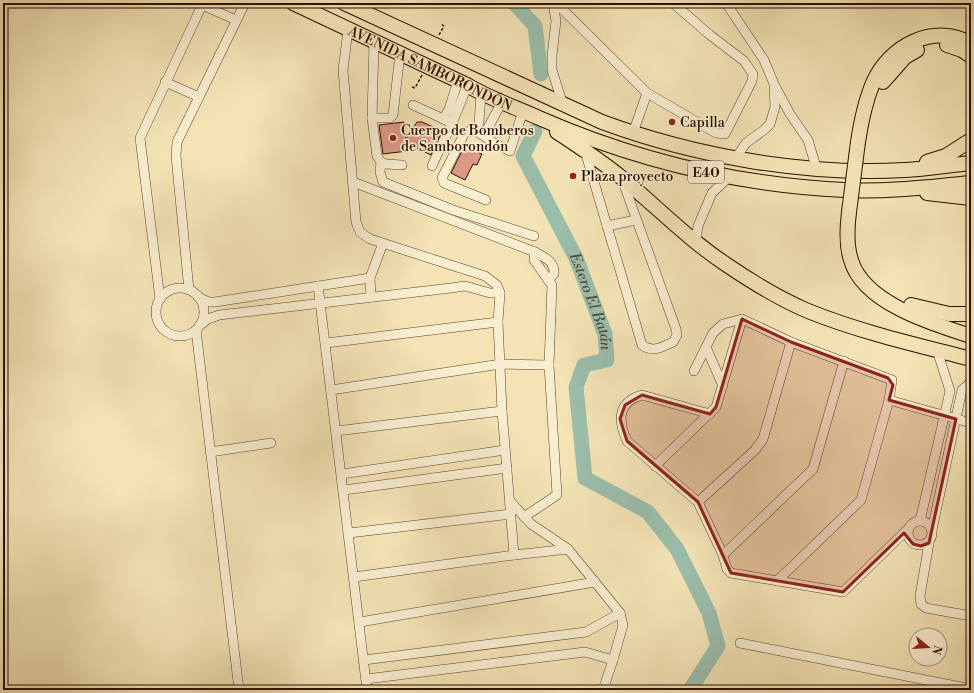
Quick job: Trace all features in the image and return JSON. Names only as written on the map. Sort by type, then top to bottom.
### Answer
[{"type":"highway","name":"AVENIDA SAMBORONDÓN","points":[[293,3],[463,83],[481,94],[560,127],[616,147],[729,177],[786,185],[844,190],[897,189]]},
{"type":"highway","name":"AVENIDA SAMBORONDÓN","points":[[344,3],[563,105],[632,133],[735,158],[844,170],[905,170]]},
{"type":"highway","points":[[391,24],[394,51]]},
{"type":"highway","points":[[971,44],[952,36],[937,34],[923,37],[894,54],[882,66],[873,82],[866,101],[848,247],[851,262],[874,294],[909,314],[971,336]]},
{"type":"highway","points":[[861,143],[884,80],[905,57],[921,48],[939,44],[962,50],[971,56]]},
{"type":"highway","points":[[523,111],[584,150],[622,179],[696,242],[752,281],[808,310],[856,327],[971,359]]},
{"type":"highway","points":[[905,170],[946,156],[971,140]]},
{"type":"highway","name":"E40","points":[[905,170],[971,163]]},
{"type":"highway","name":"E40","points":[[897,189],[971,182]]},
{"type":"highway","points":[[897,189],[971,198]]},
{"type":"highway","points":[[852,212],[852,239],[860,266],[870,281],[879,289],[903,303],[971,328]]},
{"type":"highway","points":[[903,303],[934,312],[962,316],[971,314]]},
{"type":"street","points":[[189,290],[176,156],[177,142],[245,3]]},
{"type":"street","points":[[554,3],[647,93],[716,133],[726,134],[752,81],[752,74],[744,61],[710,35],[673,3]]},
{"type":"street","points":[[554,3],[556,21],[552,55],[552,70],[563,105]]},
{"type":"street","points":[[726,3],[764,60],[774,84],[790,114],[808,140],[816,168]]},
{"type":"street","points":[[236,20],[203,4],[165,82],[140,138],[160,299],[156,313],[160,325],[164,330],[175,336],[181,336],[187,335],[208,319],[219,315],[465,286],[490,293],[500,293]]},
{"type":"street","points":[[348,30],[343,70],[356,222],[360,232],[370,239],[484,276],[497,285],[500,293],[498,322],[502,411],[511,502],[514,555]]},
{"type":"street","points":[[374,42],[372,118],[377,156],[382,162],[402,165]]},
{"type":"street","points":[[372,118],[390,118],[393,115],[394,51]]},
{"type":"street","points":[[165,82],[199,97]]},
{"type":"street","points":[[443,119],[463,83]]},
{"type":"street","points":[[432,166],[458,113],[463,83]]},
{"type":"street","points":[[735,158],[746,143],[770,124],[775,107],[774,84]]},
{"type":"street","points":[[632,133],[647,93]]},
{"type":"street","points":[[480,133],[479,123],[481,94]]},
{"type":"street","points":[[480,133],[502,102]]},
{"type":"street","points":[[413,105],[452,123]]},
{"type":"street","points":[[486,200],[444,183],[442,178],[463,134],[480,133],[496,144],[510,151],[523,111]]},
{"type":"street","points":[[584,150],[608,226],[642,345],[650,350],[656,350],[673,342],[677,334],[622,179]]},
{"type":"street","points":[[382,162],[380,172],[383,182],[453,210],[534,236]]},
{"type":"street","points":[[696,242],[703,211],[712,193],[729,177]]},
{"type":"street","points":[[353,182],[535,252],[548,258],[554,268],[554,274],[548,280],[552,285],[549,365],[557,495],[524,517]]},
{"type":"street","points":[[608,226],[636,220]]},
{"type":"street","points":[[372,297],[370,278],[383,243]]},
{"type":"street","points":[[160,299],[173,289],[179,288],[189,290],[198,297],[209,302],[215,302],[370,278]]},
{"type":"street","points":[[318,286],[344,490],[367,690]]},
{"type":"street","points":[[198,297],[204,311],[197,328],[210,452],[239,690]]},
{"type":"street","points":[[655,466],[716,407],[742,319]]},
{"type":"street","points":[[694,371],[713,333],[722,324],[742,319],[791,342],[892,380],[889,400],[861,500],[777,582]]},
{"type":"street","points":[[326,344],[498,322]]},
{"type":"street","points":[[698,502],[756,450],[763,439],[791,342]]},
{"type":"street","points":[[706,347],[723,386]]},
{"type":"street","points":[[920,521],[945,416],[949,386],[937,350]]},
{"type":"street","points":[[722,555],[813,469],[844,361]]},
{"type":"street","points":[[331,390],[501,364],[549,365]]},
{"type":"street","points":[[971,382],[962,390],[932,530],[932,537],[929,543],[920,596],[921,604],[926,608],[971,616]]},
{"type":"street","points":[[710,414],[642,395],[633,398],[625,405],[620,419],[627,441],[698,502],[727,569],[731,573],[843,592],[913,523],[920,521],[926,522],[932,530]]},
{"type":"street","points":[[889,400],[971,424]]},
{"type":"street","points":[[336,431],[502,411]]},
{"type":"street","points":[[210,452],[271,443]]},
{"type":"street","points":[[342,474],[505,450]]},
{"type":"street","points":[[344,490],[507,468]]},
{"type":"street","points":[[511,502],[531,524],[568,549],[620,613],[623,626],[614,660],[603,690]]},
{"type":"street","points":[[349,533],[512,514]]},
{"type":"street","points":[[908,529],[908,538],[913,544],[921,546],[929,543]]},
{"type":"street","points":[[354,578],[514,555],[568,549]]},
{"type":"street","points":[[360,622],[595,582]]},
{"type":"street","points":[[364,660],[586,632],[620,613]]},
{"type":"street","points":[[740,643],[936,686],[971,688]]},
{"type":"street","points":[[366,679],[585,652],[614,660]]},
{"type":"path","points":[[412,87],[416,88],[426,66]]},
{"type":"highlighted area","points":[[742,319],[791,342],[888,378],[893,385],[889,400],[956,419],[929,543],[921,546],[913,544],[904,533],[843,592],[731,573],[698,502],[627,441],[620,419],[625,405],[642,395],[710,414],[716,407]]},
{"type":"building","points":[[404,122],[406,139],[417,122],[422,122],[442,131],[431,155],[407,143],[407,151],[383,154],[379,125]]},
{"type":"building","points":[[466,143],[480,149],[479,153],[482,154],[477,165],[473,164],[465,180],[451,173]]},
{"type":"waterway","name":"Estero El Batán","points":[[514,3],[535,26],[541,74]]},
{"type":"waterway","name":"Estero El Batán","points":[[535,131],[523,156],[576,258],[605,334],[607,360],[584,365],[576,387],[585,478],[648,512],[677,549],[709,613],[718,646],[690,690]]},
{"type":"place","name":"Capilla","points":[[672,122]]},
{"type":"place","name":"Cuerpo de Bomberos de Samborondón","points":[[393,138]]},
{"type":"place","name":"Plaza proyecto","points":[[573,176]]}]
